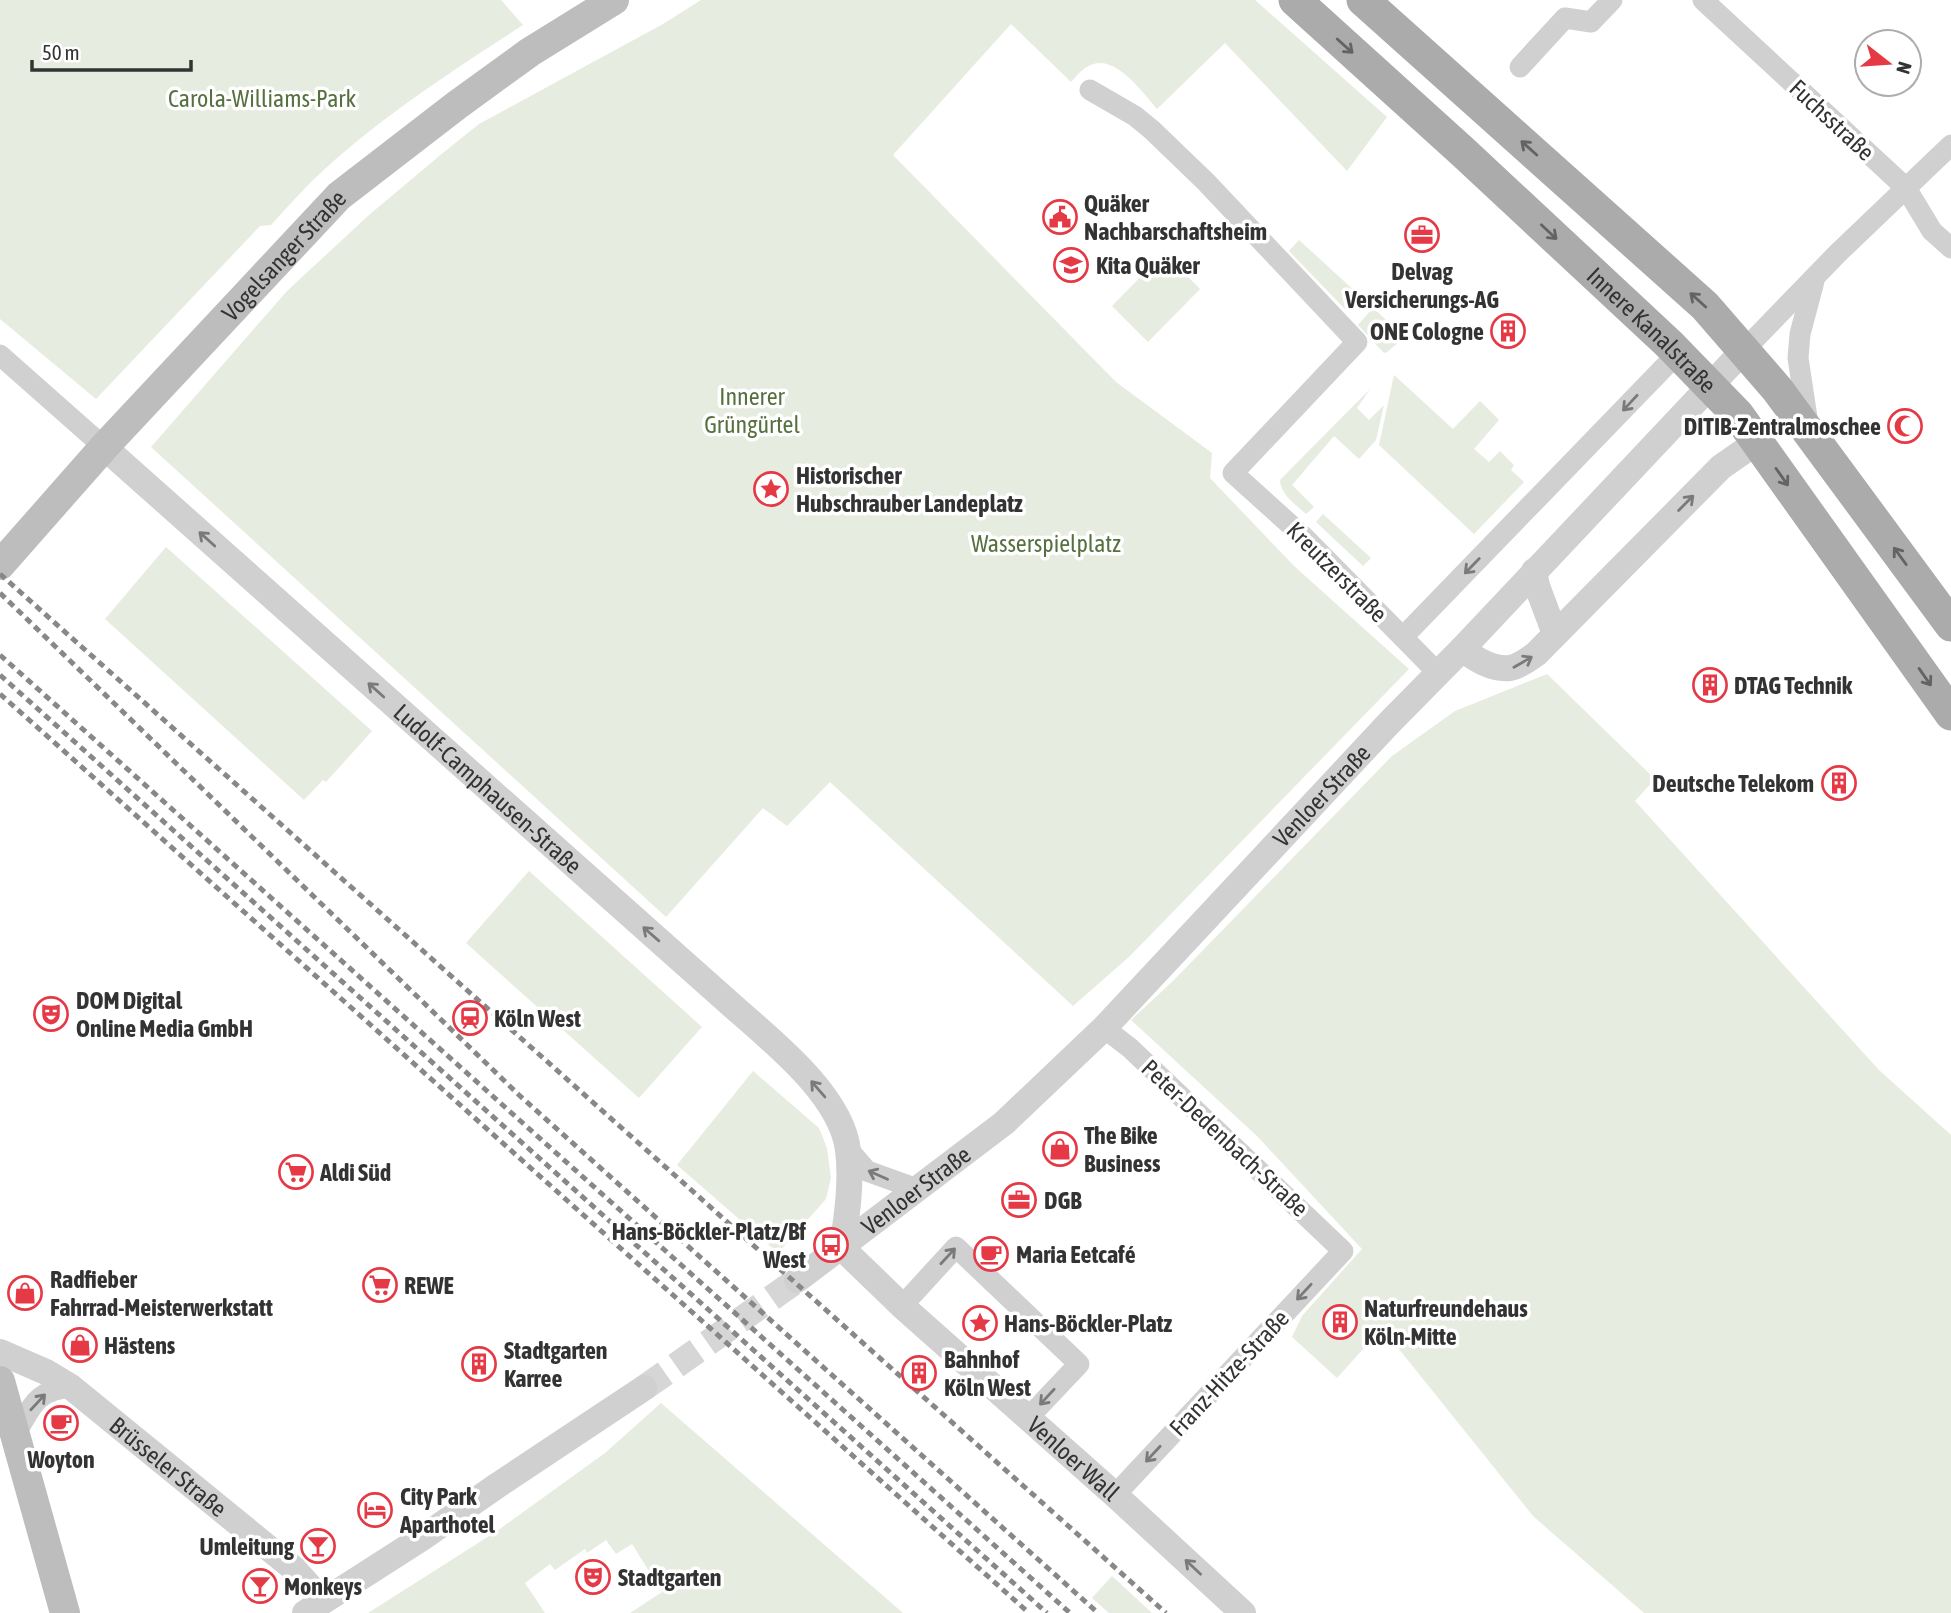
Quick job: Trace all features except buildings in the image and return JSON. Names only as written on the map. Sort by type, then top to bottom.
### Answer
[{"type":"main road","name":"Vogelsanger Straße","points":[[0,565],[104,447],[340,196],[520,59],[614,0]]},
{"type":"main road","name":"Innere Kanalstraße","points":[[1295,0],[1463,152],[1738,415],[1951,714]]},
{"type":"main road","name":"Innere Kanalstraße","points":[[1363,0],[1705,306],[1777,389],[1951,625]]},
{"type":"main road","points":[[0,1381],[65,1613]]},
{"type":"street","points":[[1520,67],[1565,18],[1591,22],[1612,0]]},
{"type":"street","name":"Fuchsstraße","points":[[1703,0],[1906,188],[1932,231],[1951,248]]},
{"type":"street","name":"Kreutzerstraße","points":[[1090,90],[1135,116],[1152,130],[1206,182],[1357,342],[1234,473],[1306,538],[1438,673]]},
{"type":"street","name":"Venloer Straße","points":[[797,1280],[1004,1123],[1104,1028],[1744,349],[1951,145]]},
{"type":"street","points":[[1810,433],[1798,358],[1800,334],[1815,277]]},
{"type":"street","points":[[1403,637],[1677,354]]},
{"type":"street","points":[[0,355],[104,447]]},
{"type":"street","points":[[1462,649],[1475,659],[1493,666],[1512,668],[1536,654],[1721,467],[1758,442]]},
{"type":"street","name":"Ludolf-Camphausen-Straße","points":[[104,447],[801,1069],[828,1100],[848,1149],[867,1171],[917,1189]]},
{"type":"street","points":[[1534,571],[1555,634]]},
{"type":"street","name":"Peter-Dedenbach-Straße","points":[[1104,1028],[1130,1048],[1343,1251]]},
{"type":"street","name":"Ludolf-Camphausen-Straße","points":[[842,1248],[848,1203],[848,1149]]},
{"type":"street","points":[[902,1306],[956,1247],[1079,1364],[1027,1419]]},
{"type":"street","name":"Venloer Wall","points":[[842,1248],[902,1306],[1115,1494],[1243,1613]]},
{"type":"street","name":"Franz-Hitze-Straße","points":[[1115,1494],[1343,1251]]},
{"type":"street","name":"Brüsseler Straße","points":[[0,1352],[46,1372],[71,1387],[293,1569],[319,1609]]},
{"type":"street","points":[[16,1433],[37,1398],[53,1389],[71,1387]]},
{"type":"street","points":[[319,1609],[644,1388]]},
{"type":"green space","name":"Carola-Williams-Park","points":[[0,0],[501,0],[523,25],[360,138],[306,187],[271,225],[260,226],[96,399],[0,319]]},
{"type":"green space","name":"Innerer Grüngürtel","points":[[701,0],[1255,0],[1387,117],[1347,171],[1225,43],[1157,109],[1136,84],[1107,64],[1097,63],[1087,67],[1071,82],[1011,24],[893,155],[1116,382],[1212,453],[1210,478],[1294,566],[1409,669],[1130,956],[1073,1006],[830,782],[787,826],[763,808],[666,917],[151,447],[287,291],[369,215],[444,152],[479,124],[663,24]]},
{"type":"green space","points":[[1299,240],[1358,294],[1345,309],[1289,251]]},
{"type":"green space","points":[[1164,253],[1200,289],[1148,342],[1112,306]]},
{"type":"green space","points":[[1373,308],[1405,337],[1384,353],[1358,325]]},
{"type":"green space","points":[[1394,375],[1453,429],[1480,401],[1499,420],[1474,449],[1489,462],[1500,451],[1514,465],[1511,470],[1524,482],[1474,534],[1379,445]]},
{"type":"green space","points":[[1370,389],[1357,408],[1369,420],[1384,405],[1376,440],[1359,459],[1334,436],[1292,485],[1314,507],[1306,514],[1286,495],[1280,480]]},
{"type":"green space","points":[[1323,514],[1371,558],[1363,566],[1316,522]]},
{"type":"green space","points":[[166,547],[372,731],[326,782],[323,780],[304,800],[105,619]]},
{"type":"green space","points":[[1547,674],[1655,779],[1635,801],[1879,1070],[1951,1135],[1951,1613],[1644,1613],[1533,1516],[1382,1328],[1337,1378],[1292,1337],[1302,1316],[1362,1249],[1257,1136],[1131,1020],[1174,980],[1392,756],[1455,711]]},
{"type":"green space","points":[[529,871],[702,1027],[639,1098],[466,943]]},
{"type":"green space","points":[[753,1071],[819,1128],[827,1148],[831,1178],[826,1199],[778,1253],[677,1165]]},
{"type":"green space","name":"Stadtgarten","points":[[661,1403],[903,1613],[630,1613],[662,1592],[632,1544],[616,1554],[606,1540],[587,1553],[585,1549],[555,1570],[550,1564],[525,1583],[545,1613],[368,1613],[497,1531],[605,1453]]},
{"type":"green space","points":[[1112,1576],[1152,1613],[1109,1613],[1092,1598]]},
{"type":"tunnel","points":[[644,1388],[797,1280]]},
{"type":"railway","points":[[0,574],[1166,1613]]},
{"type":"railway","points":[[0,593],[519,1095],[1098,1613]]},
{"type":"railway","points":[[0,655],[1070,1613]]},
{"type":"railway","points":[[0,675],[1047,1613]]},
{"type":"railway","points":[[0,694],[1029,1613]]},
{"type":"place","name":"Quäker Nachbarschaftsheim","points":[[1060,217]]},
{"type":"place","name":"Delvag Versicherungs-AG","points":[[1422,235]]},
{"type":"place","name":"Kita Quäker","points":[[1071,265]]},
{"type":"place","name":"ONE Cologne","points":[[1508,331]]},
{"type":"place","name":"DITIB-Zentralmoschee","points":[[1905,426]]},
{"type":"place","name":"Historischer Hubschrauber Landeplatz","points":[[771,489]]},
{"type":"place","name":"DTAG Technik","points":[[1710,685]]},
{"type":"place","name":"Deutsche Telekom","points":[[1839,783]]},
{"type":"place","name":"DOM Digital Online Media GmbH","points":[[51,1014]]},
{"type":"place","name":"Köln West","points":[[470,1018]]},
{"type":"place","name":"The Bike Business","points":[[1060,1149]]},
{"type":"place","name":"Aldi Süd","points":[[296,1172]]},
{"type":"place","name":"DGB","points":[[1019,1200]]},
{"type":"place","name":"Hans-Böckler-Platz/Bf West","points":[[831,1245]]},
{"type":"place","name":"Maria Eetcafé","points":[[991,1254]]},
{"type":"place","name":"REWE","points":[[380,1285]]},
{"type":"place","name":"Radfieber Fahrrad-Meisterwerkstatt","points":[[25,1293]]},
{"type":"place","name":"Naturfreundehaus Köln-Mitte","points":[[1340,1322]]},
{"type":"place","name":"Hans-Böckler-Platz","points":[[980,1323]]},
{"type":"place","name":"Hästens","points":[[80,1345]]},
{"type":"place","name":"Stadtgarten Karree","points":[[479,1364]]},
{"type":"place","name":"Bahnhof Köln West","points":[[919,1373]]},
{"type":"place","name":"Woyton","points":[[61,1423]]},
{"type":"place","name":"City Park Aparthotel","points":[[375,1510]]},
{"type":"place","name":"Umleitung","points":[[318,1546]]},
{"type":"place","name":"Stadtgarten","points":[[593,1577]]},
{"type":"place","name":"Monkeys","points":[[260,1586]]},
{"type":"park label","name":"Wasserspielplatz","points":[[1046,543]]}]
